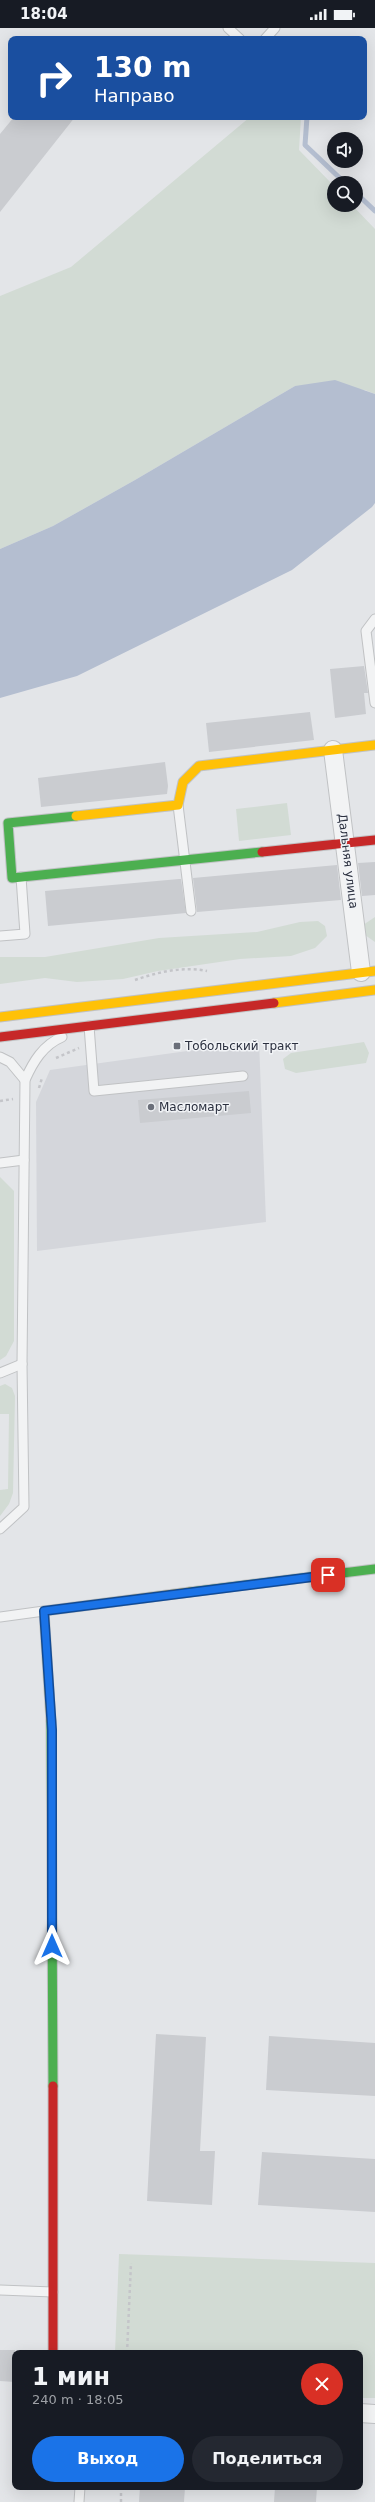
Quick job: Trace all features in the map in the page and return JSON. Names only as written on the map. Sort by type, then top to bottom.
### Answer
[{"type":"street","points":[[375,745],[199,766],[183,780],[179,791],[178,805],[8,823],[12,878],[375,840]]},
{"type":"street","name":"Дальняя улица","points":[[333,750],[346,843],[368,972]]},
{"type":"street","points":[[0,1017],[368,972]]},
{"type":"street","points":[[0,1037],[375,990]]},
{"type":"street","points":[[52,2350],[52,1742],[44,1611],[375,1569]]},
{"type":"street","points":[[363,2414],[375,2414]]},
{"type":"lane","points":[[228,28],[237,36]]},
{"type":"lane","points":[[268,36],[275,28]]},
{"type":"lane","points":[[375,619],[366,631],[375,703]]},
{"type":"lane","points":[[178,805],[190,911]]},
{"type":"lane","points":[[0,936],[26,934],[21,877]]},
{"type":"lane","points":[[0,1529],[24,1507],[22,1364],[25,1080],[34,1060],[52,1041],[89,1026],[94,1091],[243,1076]]},
{"type":"lane","points":[[0,1057],[10,1062],[25,1080]]},
{"type":"lane","points":[[0,1163],[24,1160]]},
{"type":"lane","points":[[0,1373],[22,1364]]},
{"type":"lane","points":[[0,1617],[44,1611]]},
{"type":"lane","points":[[0,2290],[52,2292]]},
{"type":"lane","points":[[80,2490],[80,2502]]},
{"type":"path","points":[[54,1058],[90,1044]]},
{"type":"path","points":[[0,1101],[36,1096],[43,1075]]},
{"type":"path","points":[[127,2350],[131,2263]]},
{"type":"path","points":[[121,2490],[121,2502]]},
{"type":"shaded area","points":[[246,120],[301,120],[299,150],[327,179],[327,212],[359,212],[375,229],[375,394],[365,390],[295,386],[135,480],[53,526],[0,549],[0,296],[71,267]]},
{"type":"shaded area","points":[[287,803],[291,835],[239,841],[236,809]]},
{"type":"shaded area","points":[[375,917],[375,942],[365,935],[363,925]]},
{"type":"shaded area","points":[[318,921],[325,926],[327,936],[315,948],[291,956],[240,959],[158,971],[123,979],[77,982],[45,978],[0,984],[0,957],[45,957],[159,938],[257,932],[300,922]]},
{"type":"shaded area","points":[[259,1041],[266,1222],[37,1251],[36,1102],[50,1070]]},
{"type":"shaded area","points":[[364,1042],[369,1053],[366,1063],[296,1073],[285,1069],[283,1059],[291,1053]]},
{"type":"shaded area","points":[[0,1177],[14,1191],[14,1341],[6,1356],[0,1360]]},
{"type":"shaded area","points":[[5,1384],[12,1388],[15,1396],[13,1493],[9,1504],[0,1516],[0,1490],[8,1489],[9,1414],[0,1414],[0,1386]]},
{"type":"shaded area","points":[[119,2254],[375,2263],[375,2398],[363,2398],[363,2350],[115,2350]]},
{"type":"water","points":[[335,380],[375,394],[375,503],[372,507],[292,570],[77,676],[0,698],[0,549],[53,526],[135,480],[295,386]]},
{"type":"building","points":[[12,120],[73,120],[0,212],[0,134]]},
{"type":"building","points":[[364,666],[368,693],[364,693],[366,714],[335,718],[330,669]]},
{"type":"building","points":[[310,712],[314,740],[209,752],[206,723]]},
{"type":"building","points":[[165,762],[168,786],[167,794],[41,807],[38,778]]},
{"type":"building","points":[[375,862],[375,895],[362,896],[358,863]]},
{"type":"building","points":[[337,865],[341,900],[197,912],[193,878]]},
{"type":"building","points":[[181,879],[186,913],[48,926],[45,891]]},
{"type":"building","points":[[249,1091],[251,1113],[140,1123],[138,1100]]},
{"type":"building","points":[[156,2034],[206,2037],[200,2151],[215,2151],[212,2205],[147,2201]]},
{"type":"building","points":[[269,2036],[375,2043],[375,2096],[266,2090]]},
{"type":"building","points":[[262,2152],[375,2159],[375,2212],[258,2205]]},
{"type":"building","points":[[0,2350],[12,2350],[12,2382],[0,2381]]},
{"type":"building","points":[[140,2490],[185,2490],[184,2502],[139,2502]]},
{"type":"building","points":[[275,2490],[317,2490],[316,2502],[274,2502]]},
{"type":"waterway","points":[[307,120],[305,145],[338,176]]},
{"type":"waterway","points":[[363,200],[375,211]]},
{"type":"traffic: fast","points":[[76,816],[8,823],[12,878],[262,852]]},
{"type":"traffic: fast","points":[[190,1592],[375,1569]]},
{"type":"traffic: fast","points":[[51,1721],[53,2086]]},
{"type":"traffic: slow","points":[[76,816],[178,805],[183,782],[199,766],[375,745]]},
{"type":"traffic: slow","points":[[0,1017],[375,971]]},
{"type":"traffic: slow","points":[[274,1003],[375,990]]},
{"type":"traffic: slow","points":[[51,1721],[44,1611],[190,1592]]},
{"type":"traffic: jam","points":[[262,852],[375,840]]},
{"type":"traffic: jam","points":[[0,1037],[274,1003]]},
{"type":"traffic: jam","points":[[53,2086],[53,2350]]},
{"type":"place","name":"Тобольский тракт","points":[[177,1046]]},
{"type":"place","name":"Масломарт","points":[[151,1107]]},
{"type":"route","points":[[52,1946],[52,1730],[44,1611],[328,1575]]}]
